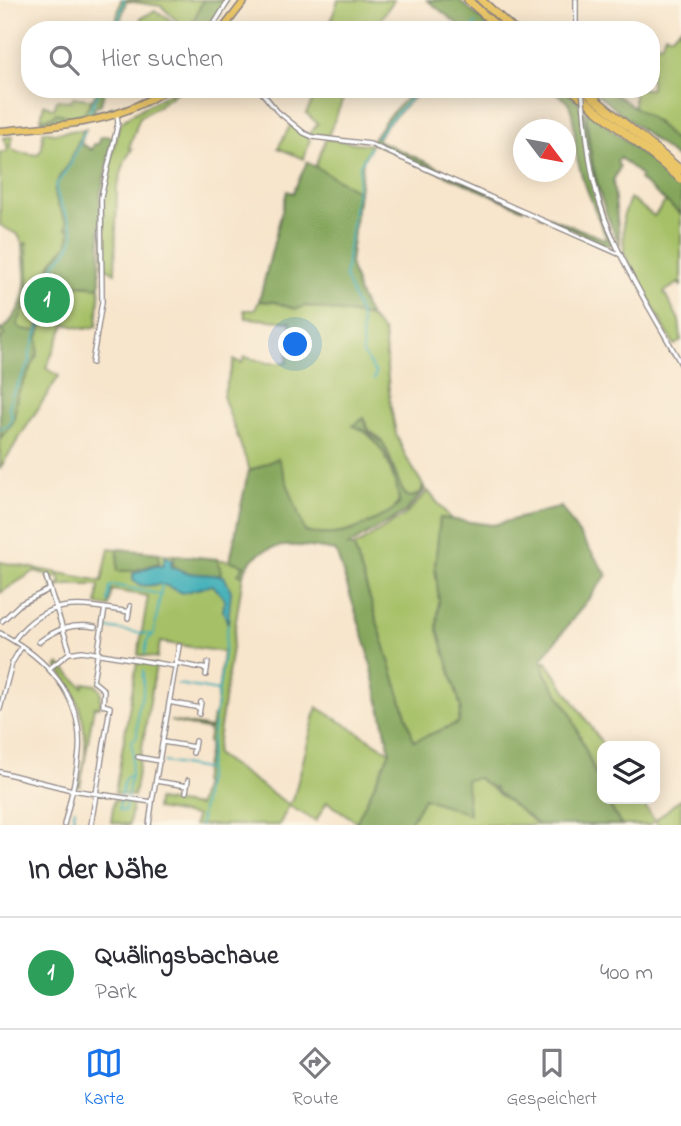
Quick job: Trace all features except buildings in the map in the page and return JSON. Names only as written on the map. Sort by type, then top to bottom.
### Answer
[{"type":"highway","points":[[468,0],[491,21]]},
{"type":"highway","points":[[481,0],[504,21]]},
{"type":"highway","points":[[581,98],[681,179]]},
{"type":"highway","points":[[593,98],[681,170]]},
{"type":"main road","points":[[229,21],[245,0]]},
{"type":"main road","points":[[0,131],[87,122],[117,115],[153,98]]},
{"type":"street","points":[[217,21],[229,0]]},
{"type":"street","points":[[576,0],[576,21]]},
{"type":"street","points":[[266,98],[277,111],[313,137],[370,144],[621,255]]},
{"type":"street","points":[[583,98],[594,184],[606,221],[621,255],[681,364]]},
{"type":"street","points":[[92,363],[102,302],[101,197],[118,123],[117,115]]},
{"type":"street","points":[[46,577],[69,653]]},
{"type":"street","points":[[2,621],[20,604],[50,589]]},
{"type":"street","points":[[14,640],[32,621],[56,608],[86,604],[129,612]]},
{"type":"street","points":[[128,618],[130,606]]},
{"type":"street","points":[[91,825],[110,707],[103,705],[103,688],[93,681],[105,608]]},
{"type":"street","points":[[39,642],[63,628],[78,625],[95,627]]},
{"type":"street","points":[[0,633],[23,646],[50,668],[69,698],[79,739],[79,754],[64,825]]},
{"type":"street","points":[[0,709],[12,663],[23,646]]},
{"type":"street","points":[[149,825],[179,646]]},
{"type":"street","points":[[50,668],[69,653],[82,651],[207,669]]},
{"type":"street","points":[[206,675],[208,663]]},
{"type":"street","points":[[169,702],[200,708]]},
{"type":"street","points":[[199,714],[201,702]]},
{"type":"street","points":[[193,753],[195,741]]},
{"type":"street","points":[[163,742],[194,747]]},
{"type":"street","points":[[138,757],[160,761]]},
{"type":"street","points":[[0,772],[72,790],[152,802]]},
{"type":"street","points":[[156,780],[187,786]]},
{"type":"street","points":[[186,792],[188,780]]},
{"type":"green space","points":[[121,0],[203,0],[193,21],[177,21],[161,6],[126,1],[120,21],[116,21]]},
{"type":"green space","points":[[203,0],[227,0],[213,21],[193,21]]},
{"type":"green space","points":[[338,0],[394,0],[379,21],[331,21]]},
{"type":"green space","points":[[427,0],[459,0],[484,21],[454,21]]},
{"type":"green space","points":[[154,11],[171,21],[140,21]]},
{"type":"green space","points":[[681,27],[681,147],[655,121],[634,107],[634,98],[660,98],[660,44],[665,34],[672,36]]},
{"type":"green space","points":[[73,98],[93,100],[84,113],[41,119],[44,104],[54,109],[57,100],[72,101]]},
{"type":"green space","points":[[93,98],[103,98],[101,104],[94,108],[95,112],[112,107],[119,111],[81,119],[41,122],[41,119],[57,113],[70,117],[84,113]]},
{"type":"green space","points":[[160,98],[169,98],[140,117],[129,148],[132,149],[125,161],[117,188],[115,273],[103,266],[103,197],[119,126],[128,117]]},
{"type":"green space","points":[[314,98],[343,98],[328,136],[309,134],[318,124],[306,113]]},
{"type":"green space","points":[[406,98],[413,98],[385,126],[377,140],[523,206],[523,209],[371,142],[387,118]]},
{"type":"green space","points":[[563,98],[574,98],[582,105],[599,204],[612,243],[608,246],[539,215],[607,240],[582,177],[577,158],[576,119],[569,104]]},
{"type":"green space","points":[[602,98],[620,98],[655,121],[681,147],[681,162]]},
{"type":"green space","points":[[586,109],[681,185],[681,214],[639,179],[641,175],[620,158],[617,162],[620,167],[613,181],[620,245],[596,179]]},
{"type":"green space","points":[[291,124],[310,139],[304,159],[278,148]]},
{"type":"green space","points":[[86,129],[79,143],[107,157],[73,285],[100,287],[97,326],[85,329],[65,324],[46,368],[59,376],[0,468],[0,329],[3,332],[18,311],[25,291],[26,269],[25,244],[18,235],[0,225],[0,152],[6,152],[8,147],[3,138],[13,136],[10,147],[17,152],[38,155],[42,148],[43,131],[54,133]]},
{"type":"green space","points":[[83,130],[81,144],[92,150],[94,144],[99,144],[100,138],[113,137],[100,196],[100,287],[75,284],[69,291],[56,288],[38,337],[38,353],[17,396],[14,421],[0,439],[0,340],[5,335],[2,331],[12,320],[22,300],[25,281],[23,244],[27,243],[29,297],[17,325],[22,329],[37,331],[56,279],[48,269],[66,246],[70,235],[54,191]]},
{"type":"green space","points":[[326,139],[371,145],[363,161],[359,192],[315,167]]},
{"type":"green space","points":[[307,162],[359,192],[350,263],[359,294],[370,317],[307,306],[295,309],[275,302],[259,301],[287,191],[293,193]]},
{"type":"green space","points":[[630,198],[654,216],[666,201],[681,214],[681,287],[679,283],[664,292],[679,320],[681,341],[674,345],[624,253],[623,217]]},
{"type":"green space","points":[[259,301],[275,302],[295,309],[307,306],[370,317],[384,333],[390,402],[396,434],[423,485],[421,493],[410,498],[405,493],[387,450],[368,428],[364,418],[353,425],[372,438],[379,447],[390,467],[399,500],[391,511],[370,523],[334,534],[305,532],[278,459],[250,471],[223,396],[234,360],[242,363],[245,357],[268,363],[287,363],[291,322],[246,318],[244,310],[255,310]]},
{"type":"green space","points":[[364,418],[368,431],[383,443],[407,496],[413,497],[421,493],[423,485],[426,489],[405,512],[348,546],[354,547],[414,741],[458,723],[461,708],[437,627],[439,601],[435,566],[440,518],[493,525],[561,507],[607,575],[542,659],[545,674],[570,712],[597,778],[597,804],[609,804],[621,825],[539,825],[494,787],[478,778],[466,780],[469,814],[424,798],[409,825],[355,825],[390,752],[368,651],[336,551],[296,546],[270,549],[250,562],[243,575],[238,574],[244,565],[230,561],[248,472],[278,458],[305,532],[342,533],[362,526],[399,504],[396,482],[386,458],[372,437],[353,426]]},
{"type":"green space","points":[[428,491],[452,520],[440,518],[435,566],[439,601],[437,627],[461,708],[458,723],[414,742],[354,547],[405,515]]},
{"type":"green space","points":[[109,548],[230,561],[245,565],[239,574],[243,575],[216,754],[288,804],[293,800],[317,707],[390,752],[357,822],[327,802],[316,821],[289,806],[279,825],[194,825],[196,816],[156,809],[157,800],[198,806],[204,783],[210,730],[170,721],[211,728],[223,652],[160,642],[157,658],[138,655],[148,596],[112,590],[109,607],[97,605],[99,585],[52,588],[53,583],[56,586],[61,584],[59,575],[51,580],[45,574],[35,571],[0,593],[0,562],[102,581]]},
{"type":"green space","points":[[118,549],[159,553],[159,563],[133,571],[117,571]]},
{"type":"green space","points":[[174,555],[217,559],[220,575],[195,574],[178,569],[173,565]]},
{"type":"green space","points":[[546,661],[601,741],[597,741],[597,778],[570,712],[542,665]]},
{"type":"green space","points":[[137,662],[156,665],[134,796],[115,793]]},
{"type":"green space","points":[[59,664],[83,687],[84,683],[96,685],[101,691],[100,707],[94,707],[84,767],[83,724],[74,694],[57,667]]},
{"type":"green space","points":[[478,778],[539,825],[409,825],[424,798],[466,779]]},
{"type":"green space","points":[[681,798],[681,825],[658,825],[655,821]]},
{"type":"green space","points":[[114,800],[133,803],[129,825],[111,822]]},
{"type":"green space","points":[[609,804],[643,804],[655,821],[649,825],[621,825]]},
{"type":"water","points":[[165,556],[172,559],[171,567],[186,573],[224,576],[231,591],[228,624],[223,610],[225,600],[213,585],[182,593],[162,584],[144,586],[133,580],[133,574],[152,566],[163,566]]},
{"type":"waterway","points":[[118,21],[124,0]]},
{"type":"waterway","points":[[89,113],[96,98]]},
{"type":"waterway","points":[[377,137],[411,98]]},
{"type":"waterway","points":[[0,429],[9,425],[12,395],[30,362],[30,351],[60,276],[51,272],[73,239],[72,227],[59,200],[56,185],[70,165],[85,131]]},
{"type":"waterway","points":[[370,147],[360,165],[345,276],[361,318],[363,354],[376,373],[374,379]]},
{"type":"waterway","points":[[145,654],[147,641],[154,633],[162,584]]},
{"type":"waterway","points":[[108,602],[110,587],[113,585],[159,594]]},
{"type":"waterway","points":[[200,825],[228,624]]},
{"type":"waterway","points":[[106,628],[153,635]]},
{"type":"waterway","points":[[125,811],[119,810],[124,780],[131,774],[131,743],[137,736],[138,707],[143,694],[143,671]]},
{"type":"waterway","points":[[178,684],[218,691]]},
{"type":"waterway","points":[[164,762],[205,769]]},
{"type":"waterway","points":[[125,810],[131,774]]},
{"type":"waterway","points":[[72,825],[75,809]]},
{"type":"place","name":"Quälingsbachaue","points":[[47,300]]}]
